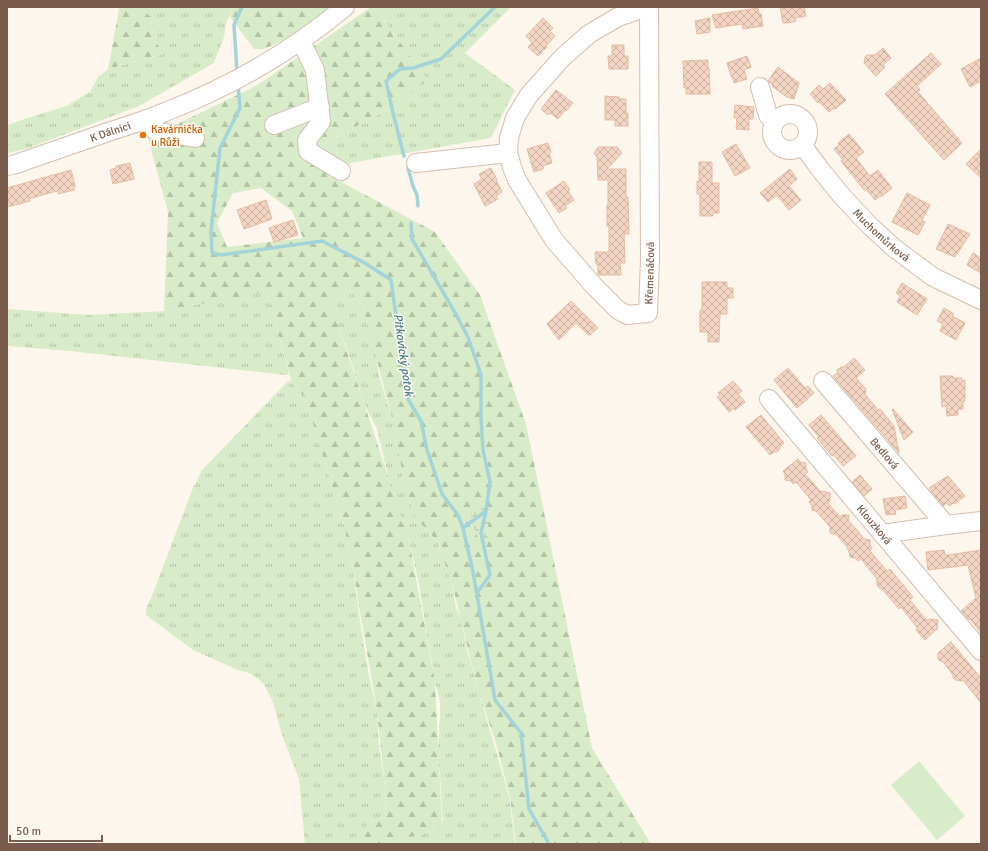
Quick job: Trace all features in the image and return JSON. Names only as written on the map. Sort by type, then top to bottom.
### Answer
[{"type":"street","name":"K Dálnici","points":[[7,166],[14,165],[147,119],[213,92],[254,70],[301,41],[345,7]]},
{"type":"street","name":"Křemenáčová","points":[[648,7],[650,259],[648,313],[627,315],[618,310],[594,286],[554,240],[517,180],[508,153],[509,138],[514,118],[529,94],[562,58],[594,30],[618,17],[648,7]]},
{"type":"street","points":[[301,41],[315,70],[321,122],[307,140],[308,151],[341,171]]},
{"type":"street","points":[[760,87],[768,115],[774,123]]},
{"type":"street","points":[[274,125],[320,107]]},
{"type":"street","points":[[789,114],[798,116],[805,121],[808,130],[808,139],[803,146],[795,150],[786,150],[778,147],[773,140],[772,131],[774,123],[781,116],[789,114]]},
{"type":"street","points":[[147,119],[150,127],[156,131],[195,138]]},
{"type":"street","name":"Muchomůrková","points":[[803,146],[842,196],[868,224],[894,248],[933,277],[981,300]]},
{"type":"street","points":[[416,164],[508,153]]},
{"type":"street","name":"Bedlová","points":[[823,381],[946,525]]},
{"type":"street","name":"Klouzková","points":[[769,398],[981,651]]},
{"type":"street","points":[[882,534],[981,521]]},
{"type":"green space","points":[[119,7],[139,7],[151,17],[153,36],[163,54],[108,69]]},
{"type":"green space","points":[[139,7],[233,7],[214,63],[139,106],[26,149],[7,153],[7,125],[66,106],[90,92],[98,77],[108,69],[163,54],[153,36],[151,17]]},
{"type":"green space","points":[[233,7],[331,7],[300,33],[264,49],[254,49],[230,17]]},
{"type":"green space","points":[[371,7],[374,7],[428,80],[394,106],[300,157],[345,184],[435,232],[480,295],[526,424],[592,748],[651,844],[516,844],[510,797],[497,747],[477,686],[453,587],[437,541],[414,516],[404,481],[393,422],[375,350],[361,302],[349,290],[334,293],[330,301],[409,540],[435,682],[442,825],[423,834],[381,844],[365,844],[360,841],[360,832],[370,822],[386,817],[385,787],[377,711],[344,525],[305,397],[292,383],[267,291],[164,311],[168,212],[148,138],[256,86]],"holes":[[[261,188],[292,211],[303,238],[227,247],[217,223],[233,193]]]},
{"type":"green space","points":[[374,7],[511,7],[465,53],[515,90],[491,138],[345,164],[319,147],[394,106],[428,80]]},
{"type":"green space","points":[[267,290],[289,374],[285,375],[70,351],[7,346],[7,309],[89,315],[164,311]]},
{"type":"green space","points":[[349,290],[361,302],[375,350],[379,376],[393,422],[404,481],[414,516],[437,541],[453,587],[456,608],[460,616],[477,686],[509,796],[515,844],[381,844],[423,834],[442,824],[443,819],[438,750],[440,701],[435,682],[419,584],[409,540],[392,492],[377,429],[364,403],[330,301],[334,293]]},
{"type":"green space","points":[[289,380],[305,397],[344,525],[352,564],[369,676],[377,711],[379,745],[385,787],[386,817],[370,822],[360,841],[365,844],[305,844],[299,779],[282,735],[273,702],[263,683],[252,674],[238,670],[193,650],[146,615],[146,609],[193,488],[202,470]]},
{"type":"green space","points":[[487,505],[490,512],[487,546],[485,548],[480,545],[471,522],[470,514]]},
{"type":"green space","points":[[919,761],[965,816],[937,840],[891,785]]},
{"type":"building","points":[[780,7],[804,7],[806,16],[795,18],[796,21],[793,22],[783,23]]},
{"type":"building","points":[[758,8],[759,14],[761,14],[763,26],[743,29],[742,24],[716,28],[712,15]]},
{"type":"building","points":[[543,18],[553,28],[550,31],[555,36],[538,56],[528,47],[532,43],[526,36]]},
{"type":"building","points":[[710,18],[710,32],[697,34],[695,21]]},
{"type":"building","points":[[612,45],[624,45],[624,56],[628,56],[628,69],[609,69],[608,56],[612,56]]},
{"type":"building","points":[[883,48],[891,58],[883,65],[885,67],[876,76],[864,63],[865,57],[867,55],[875,55]]},
{"type":"building","points":[[931,53],[941,64],[917,86],[920,90],[918,92],[962,143],[944,160],[885,94]]},
{"type":"building","points":[[747,56],[751,67],[744,70],[747,79],[734,83],[727,63]]},
{"type":"building","points":[[981,58],[981,81],[970,87],[961,69]]},
{"type":"building","points":[[708,60],[710,94],[686,94],[686,88],[684,88],[683,61]]},
{"type":"building","points":[[778,67],[799,83],[794,99],[787,97],[772,86],[773,85],[768,81]]},
{"type":"building","points":[[830,83],[846,100],[829,112],[810,94],[819,85],[823,89]]},
{"type":"building","points":[[556,90],[573,103],[558,119],[550,113],[548,115],[541,109]]},
{"type":"building","points":[[605,96],[626,99],[628,126],[615,126],[615,120],[605,120]]},
{"type":"building","points":[[735,105],[754,107],[753,119],[749,119],[749,130],[736,129],[737,118],[734,118]]},
{"type":"building","points":[[849,134],[864,152],[856,158],[870,176],[878,170],[892,188],[875,200],[866,189],[864,190],[841,161],[843,160],[834,149],[839,145],[838,143]]},
{"type":"building","points":[[548,143],[552,163],[543,166],[543,169],[534,172],[527,149]]},
{"type":"building","points":[[736,144],[750,168],[735,176],[722,152]]},
{"type":"building","points":[[598,147],[617,147],[622,153],[607,169],[626,169],[626,197],[628,197],[629,234],[624,234],[625,263],[620,263],[621,275],[598,275],[598,264],[596,264],[595,252],[609,252],[609,226],[607,226],[608,180],[598,180],[597,157],[594,153]]},
{"type":"building","points":[[981,149],[981,178],[966,164]]},
{"type":"building","points":[[699,162],[712,162],[712,183],[719,183],[719,213],[713,213],[713,216],[700,216],[700,194],[697,194],[697,181],[699,182]]},
{"type":"building","points":[[130,163],[134,179],[113,184],[110,170],[116,168],[116,166]]},
{"type":"building","points":[[491,168],[502,192],[496,196],[498,199],[485,206],[474,184],[482,179],[479,174]]},
{"type":"building","points":[[790,169],[797,179],[789,186],[801,200],[789,210],[777,195],[768,202],[760,193]]},
{"type":"building","points":[[71,170],[75,186],[74,190],[58,194],[58,191],[56,191],[29,199],[30,201],[7,207],[7,188]]},
{"type":"building","points":[[564,181],[574,200],[565,206],[567,208],[559,213],[546,193]]},
{"type":"building","points":[[907,193],[930,205],[922,220],[925,222],[918,235],[892,222]]},
{"type":"building","points":[[266,200],[272,219],[244,229],[237,210]]},
{"type":"building","points":[[293,220],[298,235],[274,242],[269,228]]},
{"type":"building","points":[[948,224],[970,234],[955,257],[936,249]]},
{"type":"building","points":[[973,253],[981,258],[981,273],[967,265]]},
{"type":"building","points":[[702,282],[727,282],[727,288],[733,288],[733,298],[727,298],[727,314],[720,314],[719,342],[708,342],[708,332],[700,332]]},
{"type":"building","points":[[902,283],[927,299],[917,315],[897,302],[900,296],[896,293]]},
{"type":"building","points":[[571,301],[598,328],[590,335],[576,323],[559,340],[547,324]]},
{"type":"building","points":[[944,308],[954,314],[952,316],[965,323],[956,340],[940,331],[943,324],[937,321]]},
{"type":"building","points":[[854,358],[865,370],[856,378],[866,389],[865,394],[894,426],[899,453],[833,376],[838,372],[837,370],[844,367]]},
{"type":"building","points":[[788,368],[805,388],[808,386],[814,393],[797,408],[774,380]]},
{"type":"building","points":[[940,376],[953,376],[952,378],[962,378],[962,381],[965,380],[965,401],[963,401],[963,409],[958,409],[958,415],[947,416],[946,406],[942,407]]},
{"type":"building","points":[[733,381],[742,391],[738,394],[745,402],[735,410],[734,408],[729,412],[717,397],[720,395],[718,393]]},
{"type":"building","points":[[892,409],[913,432],[904,440]]},
{"type":"building","points":[[761,415],[784,443],[777,452],[770,455],[746,427]]},
{"type":"building","points":[[821,415],[856,456],[843,466],[833,454],[832,456],[817,438],[819,437],[809,425]]},
{"type":"building","points":[[798,459],[800,462],[806,463],[806,469],[808,472],[805,474],[821,492],[830,493],[830,501],[828,503],[840,517],[842,515],[849,515],[848,520],[864,539],[870,540],[870,545],[872,548],[870,551],[887,571],[890,569],[913,597],[910,600],[927,621],[929,619],[938,620],[937,629],[925,640],[916,630],[918,629],[901,607],[899,609],[882,589],[879,588],[877,585],[877,579],[861,559],[858,561],[855,558],[850,557],[848,548],[836,534],[830,533],[830,527],[816,511],[812,510],[812,506],[809,502],[811,500],[796,482],[793,484],[791,481],[785,480],[785,474],[783,471]]},
{"type":"building","points":[[860,475],[872,489],[864,496],[852,482]]},
{"type":"building","points":[[948,476],[965,496],[950,506],[946,503],[943,506],[929,488]]},
{"type":"building","points":[[905,496],[907,508],[895,510],[896,514],[886,515],[883,499]]},
{"type":"building","points":[[944,550],[945,555],[948,555],[981,550],[981,633],[970,619],[969,620],[961,611],[976,598],[968,565],[928,570],[926,552]]},
{"type":"building","points":[[951,642],[981,678],[981,703],[963,680],[956,680],[953,678],[953,675],[948,668],[938,659],[938,653]]},
{"type":"waterway","name":"Pitkovický potok","points":[[237,72],[234,25],[242,7]]},
{"type":"waterway","points":[[404,156],[386,81],[400,69],[413,68],[441,59],[495,7]]},
{"type":"waterway","name":"Pitkovický potok","points":[[238,84],[240,108],[220,148],[211,231],[212,253],[221,255],[322,241],[365,263],[391,280],[398,330],[406,364],[408,399],[421,421],[427,450],[442,494],[458,515],[463,528],[473,572],[495,700],[521,733],[529,809],[549,844]]},
{"type":"waterway","points":[[408,168],[417,195],[418,206]]},
{"type":"waterway","points":[[411,223],[412,239],[468,337],[481,375],[483,450],[490,482],[481,533],[490,575],[477,593]]},
{"type":"waterway","points":[[463,528],[486,511]]},
{"type":"place","name":"Kavárnička u Růži","points":[[143,135]]}]
